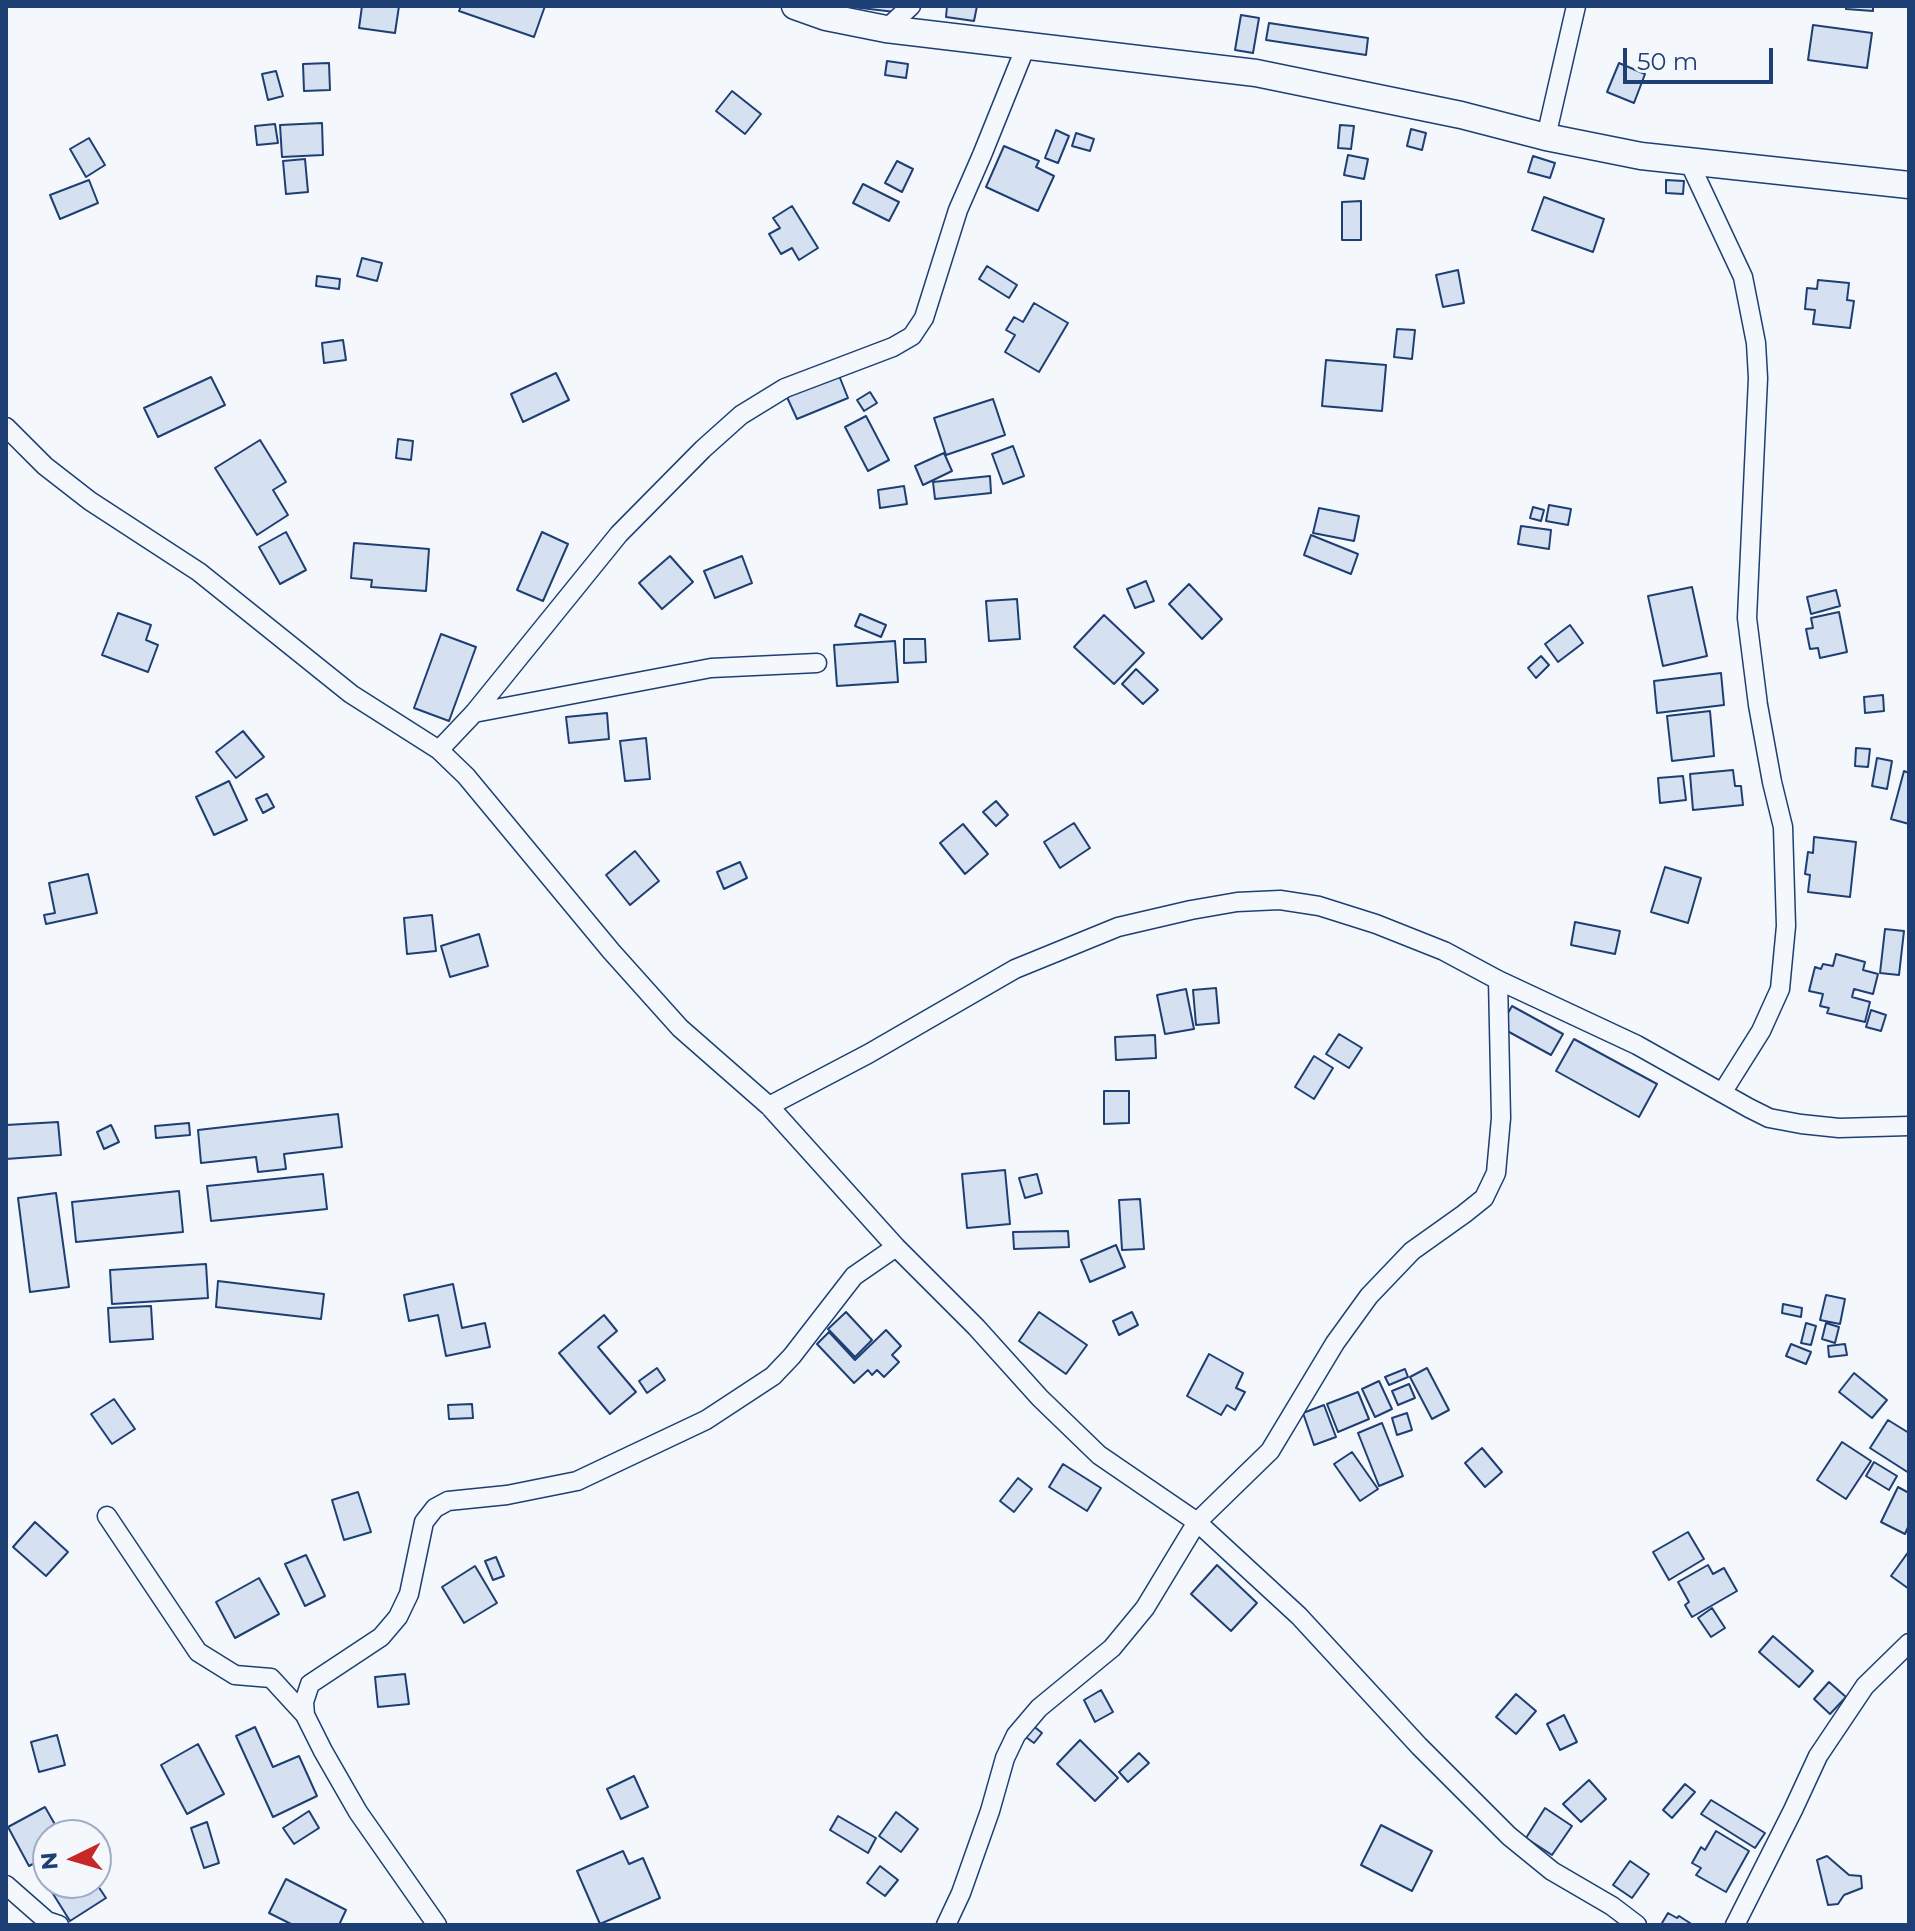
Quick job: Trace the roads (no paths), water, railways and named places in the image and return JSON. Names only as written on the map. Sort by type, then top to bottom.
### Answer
[{"type":"main road","points":[[795,6],[826,17],[886,29],[1256,73],[1641,156],[1909,185]]},
{"type":"street","points":[[886,29],[911,6]]},
{"type":"street","points":[[1546,137],[1576,6]]},
{"type":"street","points":[[439,750],[474,713],[619,534],[741,415],[785,388],[893,347],[912,336],[924,318],[958,210],[1026,46]]},
{"type":"street","points":[[1689,162],[1743,277],[1756,343],[1758,378],[1747,618],[1758,705],[1783,827],[1786,926],[1780,989],[1761,1031],[1722,1093]]},
{"type":"street","points":[[6,427],[45,466],[90,501],[199,572],[351,694],[439,750],[466,776],[611,951],[680,1028],[769,1106],[896,1247],[976,1327],[1040,1398],[1099,1455],[1197,1522],[1299,1616],[1419,1746],[1509,1836],[1552,1871],[1612,1906],[1637,1925]]},
{"type":"street","points":[[474,713],[711,668],[817,663]]},
{"type":"street","points":[[769,1106],[868,1054],[1015,969],[1118,927],[1237,902],[1280,900],[1319,906],[1444,951],[1498,980],[1637,1045],[1769,1118],[1839,1128],[1909,1126]]},
{"type":"street","points":[[946,1925],[961,1893],[1005,1758],[1016,1735],[1039,1708],[1089,1668],[1120,1638],[1145,1608],[1197,1522],[1270,1451],[1335,1343],[1369,1296],[1412,1251],[1484,1198],[1496,1173],[1501,1118],[1498,980]]},
{"type":"street","points":[[305,1715],[304,1702],[310,1684],[381,1637],[398,1617],[409,1594],[424,1522],[435,1508],[448,1501],[507,1495],[577,1481],[706,1420],[773,1376],[854,1276],[896,1247]]},
{"type":"street","points":[[107,1516],[198,1652],[235,1675],[271,1678],[305,1715],[358,1812],[437,1925]]},
{"type":"street","points":[[1735,1925],[1818,1756],[1865,1686],[1905,1654]]},
{"type":"street","points":[[6,1885],[47,1921],[59,1925]]}]
